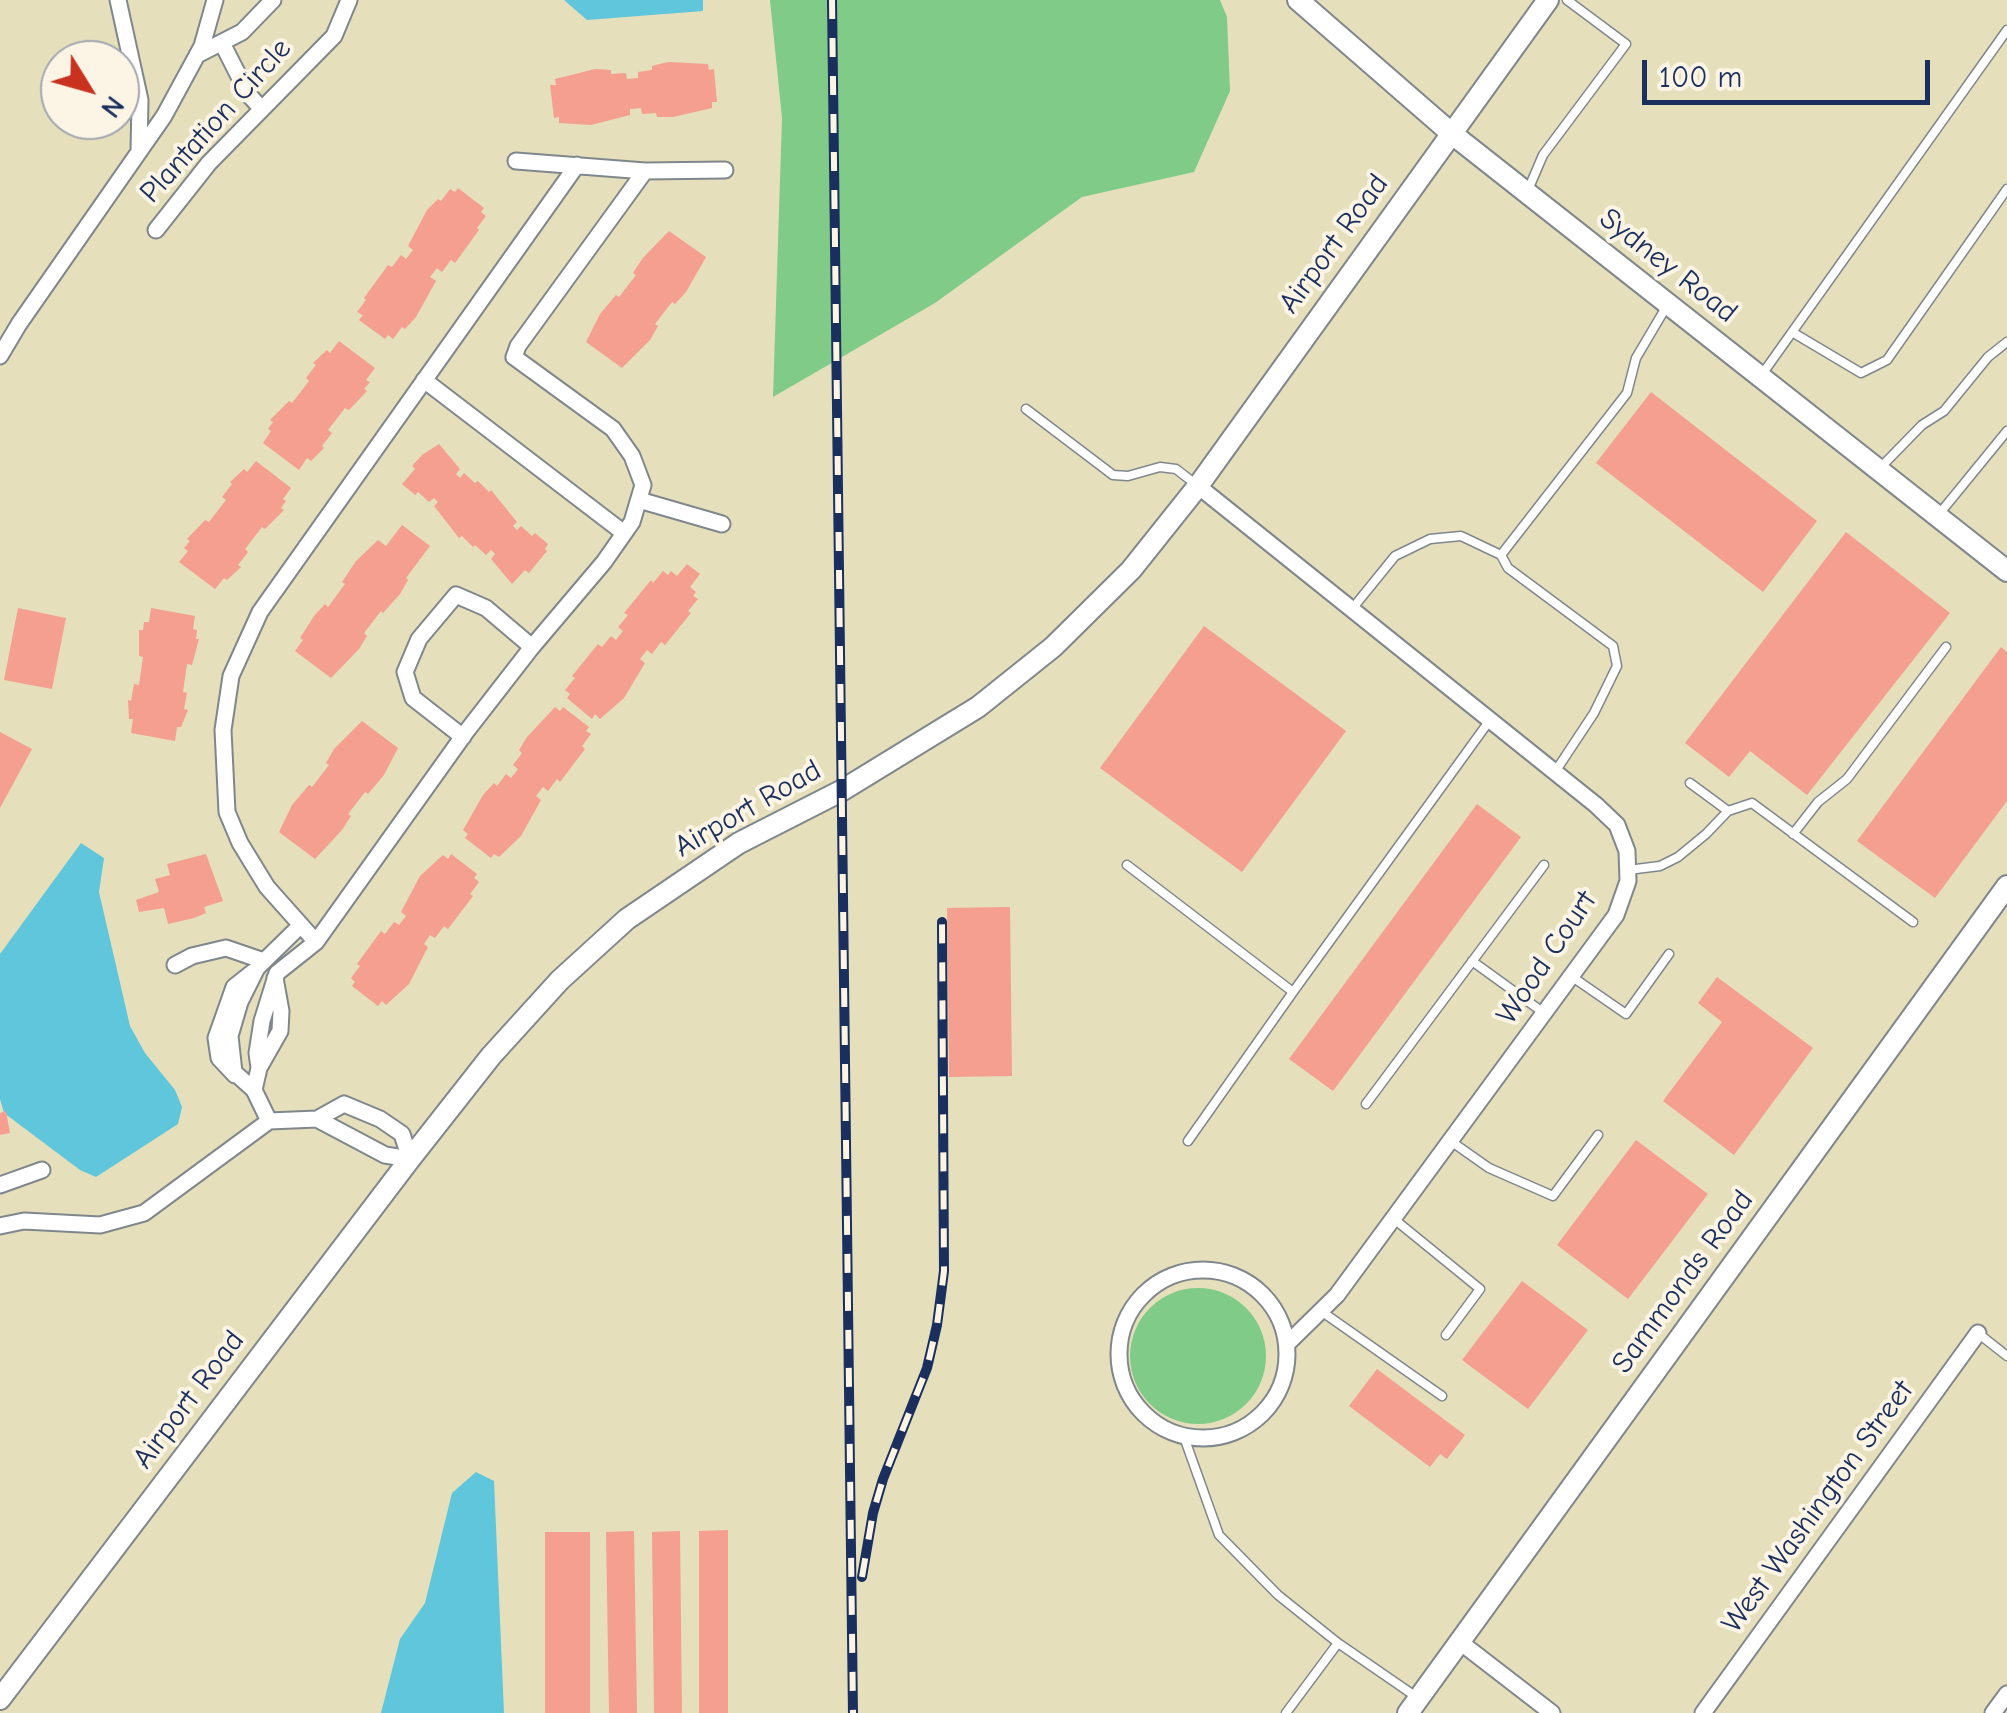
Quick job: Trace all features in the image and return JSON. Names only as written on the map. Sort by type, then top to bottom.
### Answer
[{"type":"street","name":"Plantation Circle","points":[[118,0],[140,100],[140,151]]},
{"type":"street","name":"Plantation Circle","points":[[0,356],[164,116],[197,55],[216,0]]},
{"type":"street","points":[[197,55],[242,32],[273,0]]},
{"type":"street","name":"Plantation Circle","points":[[156,230],[209,162],[334,36],[349,0]]},
{"type":"street","name":"Airport Road","points":[[0,1699],[410,1159],[492,1056],[560,980],[627,920],[739,843],[842,791],[978,707],[1053,647],[1131,570],[1198,486],[1548,0]]},
{"type":"street","name":"Sydney Road","points":[[1302,1],[1450,133],[2007,572]]},
{"type":"street","points":[[222,42],[248,94],[260,108]]},
{"type":"street","points":[[516,161],[645,170],[725,170]]},
{"type":"street","points":[[316,942],[267,887],[240,844],[228,812],[223,730],[231,676],[260,612],[577,165]]},
{"type":"street","points":[[248,1087],[259,1068],[262,1021],[275,978],[288,961],[316,942],[463,736],[632,522],[643,485],[632,456],[613,430],[514,357],[518,346],[645,170]]},
{"type":"street","points":[[0,322],[19,324]]},
{"type":"street","points":[[424,380],[624,534]]},
{"type":"street","name":"Wood Court","points":[[1198,486],[1555,772],[1616,825],[1628,851],[1628,881],[1616,915],[1337,1295],[1287,1344]]},
{"type":"street","points":[[639,500],[722,524]]},
{"type":"street","points":[[463,736],[413,698],[406,672],[418,639],[456,596],[486,608],[532,646]]},
{"type":"street","name":"Sammonds Road","points":[[1413,1706],[2007,886]]},
{"type":"street","points":[[269,1120],[234,1072],[230,1036],[240,1002],[262,964],[301,925]]},
{"type":"street","points":[[175,965],[192,956],[226,948],[262,964]]},
{"type":"street","points":[[0,1225],[24,1221],[100,1225],[144,1213],[269,1120],[316,1119],[344,1104],[380,1119],[402,1134],[410,1159],[384,1155],[316,1119]]},
{"type":"street","points":[[0,1185],[42,1170]]},
{"type":"street","points":[[1212,1270],[1240,1277],[1263,1294],[1279,1317],[1287,1344],[1286,1371],[1276,1396],[1259,1416],[1237,1431],[1211,1438],[1184,1437],[1158,1426],[1137,1407],[1123,1382],[1118,1354],[1123,1326],[1137,1302],[1158,1282],[1184,1271],[1212,1270]]},
{"type":"street","name":"West Washington Street","points":[[1703,1713],[1978,1333]]},
{"type":"street","points":[[1460,1642],[1552,1713]]},
{"type":"street","points":[[1993,1713],[2007,1694]]},
{"type":"lane","points":[[1527,193],[1543,155],[1626,44],[1567,0]]},
{"type":"lane","points":[[1760,377],[2007,30]]},
{"type":"lane","points":[[1792,332],[1860,373],[1887,360],[2007,189]]},
{"type":"lane","points":[[1500,556],[1627,393],[1636,358],[1668,304]]},
{"type":"lane","points":[[1879,470],[1922,425],[1944,411],[1988,357],[2007,342]]},
{"type":"lane","points":[[1026,408],[1113,474],[1124,477],[1160,467],[1176,469],[1198,486]]},
{"type":"lane","points":[[1938,517],[2007,431]]},
{"type":"lane","points":[[1352,609],[1395,556],[1430,539],[1461,536],[1500,556],[1508,568],[1613,646],[1617,666],[1594,714],[1555,772]]},
{"type":"lane","points":[[1793,834],[1818,802],[1847,779],[1946,647]]},
{"type":"lane","points":[[1188,1141],[1490,720]]},
{"type":"lane","points":[[1690,783],[1728,811]]},
{"type":"lane","points":[[1628,870],[1660,866],[1678,857],[1728,811],[1752,803],[1912,922]]},
{"type":"lane","points":[[1127,864],[1294,992]]},
{"type":"lane","points":[[1366,1104],[1544,865]]},
{"type":"lane","points":[[1571,976],[1626,1014],[1669,954]]},
{"type":"lane","points":[[1472,961],[1544,1014]]},
{"type":"lane","points":[[1452,1142],[1489,1168],[1553,1196],[1598,1135]]},
{"type":"lane","points":[[1394,1219],[1480,1289],[1446,1336]]},
{"type":"lane","points":[[1321,1311],[1442,1396]]},
{"type":"lane","points":[[1978,1333],[2007,1356]]},
{"type":"lane","points":[[1184,1437],[1219,1535],[1278,1595],[1413,1706]]},
{"type":"lane","points":[[1286,1713],[1338,1643]]},
{"type":"green space","points":[[770,0],[1220,0],[1227,17],[1230,91],[1194,172],[1082,197],[935,303],[773,397],[782,118]]},
{"type":"green space","points":[[1198,1288],[1224,1293],[1246,1308],[1261,1330],[1266,1356],[1261,1382],[1246,1404],[1224,1419],[1198,1424],[1172,1419],[1150,1404],[1135,1382],[1130,1356],[1135,1330],[1150,1308],[1172,1293]]},
{"type":"water","points":[[564,0],[703,0],[703,11],[587,20]]},
{"type":"water","points":[[81,843],[104,858],[99,892],[130,1026],[145,1053],[175,1090],[182,1107],[178,1124],[96,1177],[80,1170],[4,1113],[0,1099],[0,954]]},
{"type":"water","points":[[476,1472],[494,1481],[504,1713],[381,1713],[400,1639],[425,1603],[452,1493]]},
{"type":"building","points":[[668,62],[708,64],[709,70],[714,69],[717,102],[712,102],[712,108],[673,117],[630,109],[630,115],[591,125],[559,123],[559,117],[554,118],[550,85],[556,85],[555,79],[595,69],[626,73],[627,79],[638,78],[638,72]]},
{"type":"building","points":[[458,188],[484,208],[481,212],[486,216],[455,263],[451,260],[442,272],[437,268],[430,277],[436,281],[416,317],[393,339],[388,335],[385,339],[359,320],[363,315],[357,312],[388,265],[392,267],[401,255],[406,259],[413,250],[408,246],[427,210],[450,189],[455,192]]},
{"type":"building","points":[[669,231],[706,257],[686,292],[675,304],[672,302],[655,324],[658,326],[650,340],[622,368],[586,342],[600,314],[616,295],[619,297],[636,275],[633,273],[642,259]]},
{"type":"building","points":[[339,341],[375,368],[366,380],[370,382],[364,389],[367,391],[349,410],[345,408],[328,430],[332,433],[324,448],[311,461],[307,458],[299,470],[263,443],[271,431],[270,420],[289,401],[292,403],[309,381],[306,378],[316,365],[313,363],[327,350],[330,353]]},
{"type":"building","points":[[1651,392],[1817,521],[1763,592],[1596,463]]},
{"type":"building","points":[[439,444],[460,469],[456,474],[460,478],[464,473],[491,490],[517,522],[513,526],[517,530],[521,526],[548,544],[529,573],[525,570],[512,584],[491,559],[495,554],[491,550],[486,555],[462,536],[459,538],[434,506],[438,502],[434,498],[429,502],[402,484],[422,455]]},
{"type":"building","points":[[256,461],[291,488],[283,499],[284,510],[265,529],[262,527],[245,549],[248,552],[238,565],[241,567],[215,589],[179,562],[188,551],[184,548],[190,541],[187,539],[205,520],[209,522],[226,500],[222,497],[230,482]]},
{"type":"building","points":[[402,525],[430,546],[406,578],[400,594],[364,633],[367,636],[359,649],[331,678],[295,651],[303,640],[300,638],[314,616],[325,604],[328,607],[345,584],[342,582],[356,561],[378,540],[386,546]]},
{"type":"building","points":[[1846,532],[1950,613],[1807,795],[1750,751],[1729,777],[1685,743]]},
{"type":"building","points":[[687,564],[700,574],[690,587],[698,599],[688,611],[691,613],[665,645],[661,642],[652,654],[647,650],[640,659],[645,663],[624,698],[600,719],[595,714],[592,719],[567,698],[570,694],[565,690],[575,678],[572,676],[598,644],[602,647],[611,636],[616,640],[623,631],[618,627],[628,615],[624,613],[651,580],[653,583],[663,571],[677,576]]},
{"type":"building","points":[[18,608],[66,618],[52,689],[4,680]]},
{"type":"building","points":[[151,608],[195,616],[193,629],[199,639],[192,665],[187,664],[183,692],[187,693],[184,709],[188,710],[181,727],[177,727],[175,741],[131,733],[133,719],[129,719],[128,700],[131,701],[134,684],[139,685],[143,657],[139,656],[139,630],[143,630],[144,622],[149,622]]},
{"type":"building","points":[[1204,626],[1346,731],[1242,872],[1100,768]]},
{"type":"building","points":[[2001,647],[2007,652],[2007,801],[1935,898],[1857,841]]},
{"type":"building","points":[[555,707],[560,711],[563,707],[589,727],[586,731],[591,734],[582,746],[585,749],[560,782],[557,779],[548,791],[543,787],[536,796],[541,800],[521,836],[499,857],[494,854],[491,858],[465,838],[468,834],[463,830],[483,795],[506,774],[511,778],[518,769],[513,765],[522,753],[519,750]]},
{"type":"building","points":[[362,721],[398,748],[384,775],[368,794],[365,792],[348,814],[351,816],[342,830],[315,859],[279,832],[292,805],[309,785],[312,787],[329,765],[326,763],[334,749]]},
{"type":"building","points":[[0,732],[32,749],[0,808]]},
{"type":"building","points":[[1477,804],[1521,837],[1333,1091],[1289,1059]]},
{"type":"building","points":[[206,854],[223,901],[204,907],[206,913],[168,924],[164,908],[139,912],[136,900],[159,892],[155,879],[170,875],[167,864]]},
{"type":"building","points":[[451,854],[477,874],[474,878],[479,882],[470,894],[473,896],[448,929],[444,926],[435,938],[430,935],[409,984],[386,1005],[382,1001],[378,1006],[352,986],[355,982],[351,978],[360,966],[357,964],[381,931],[385,934],[394,922],[399,925],[406,916],[401,912],[420,876],[443,855],[448,859]]},
{"type":"building","points":[[1010,907],[1012,1076],[949,1077],[947,908]]},
{"type":"building","points":[[1717,977],[1813,1048],[1734,1155],[1663,1101],[1722,1022],[1698,1003]]},
{"type":"building","points":[[6,1111],[10,1133],[0,1135],[0,1113]]},
{"type":"building","points":[[1636,1140],[1708,1194],[1628,1299],[1557,1245]]},
{"type":"building","points":[[1522,1281],[1588,1330],[1528,1409],[1462,1360]]},
{"type":"building","points":[[1377,1369],[1465,1435],[1447,1459],[1440,1454],[1430,1467],[1349,1406]]},
{"type":"building","points":[[728,1530],[728,1713],[699,1713],[699,1531]]},
{"type":"building","points":[[634,1531],[637,1713],[609,1713],[606,1532]]},
{"type":"building","points":[[680,1531],[682,1713],[654,1713],[652,1532]]},
{"type":"building","points":[[545,1532],[590,1532],[590,1713],[545,1713]]},
{"type":"railway","points":[[832,0],[853,1713]]},
{"type":"railway","points":[[862,1577],[883,1479],[927,1368],[944,1271],[942,922]]}]
